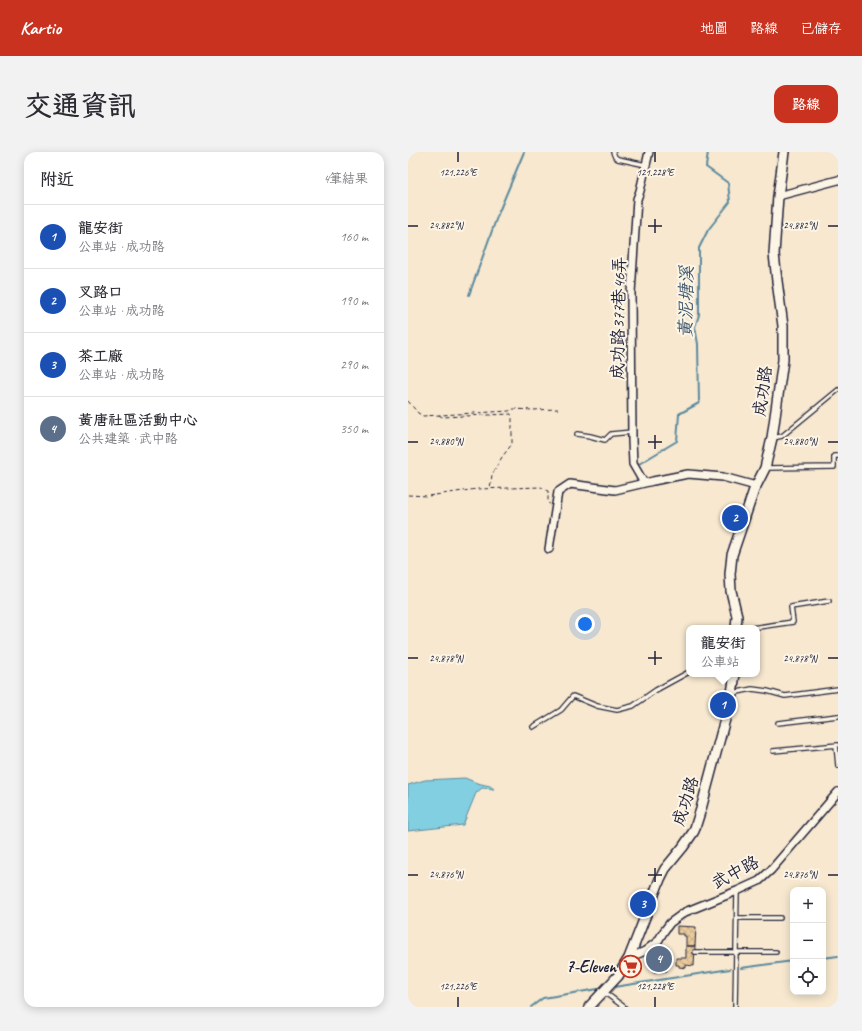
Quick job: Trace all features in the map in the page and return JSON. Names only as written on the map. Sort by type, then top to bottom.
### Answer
[{"type":"street","name":"成功路377巷46弄","points":[[644,483],[633,464],[631,293],[637,199],[649,152]]},
{"type":"street","name":"成功路","points":[[736,625],[737,616],[730,574],[732,556],[756,486],[765,468],[772,438],[783,360],[783,326],[774,254],[778,196],[784,152]]},
{"type":"street","points":[[778,196],[838,180]]},
{"type":"street","points":[[549,549],[558,492],[570,484],[615,490],[653,480],[688,474],[723,477],[756,486]]},
{"type":"street","name":"成功路","points":[[589,1007],[618,976],[629,958],[665,869],[694,831],[732,693],[735,677]]},
{"type":"street","name":"武中路","points":[[629,958],[645,951],[658,941],[670,924],[685,912],[759,881],[771,870],[838,792]]},
{"type":"lane","points":[[613,152],[615,157],[618,159],[646,165]]},
{"type":"lane","points":[[772,438],[782,436],[838,390]]},
{"type":"lane","points":[[577,434],[605,440],[612,434],[632,432]]},
{"type":"lane","points":[[765,468],[834,467],[834,456],[838,456]]},
{"type":"lane","points":[[760,627],[793,622],[791,607],[829,602]]},
{"type":"lane","points":[[533,727],[561,710],[573,696],[597,706],[617,710],[633,706],[656,690],[686,674]]},
{"type":"lane","points":[[732,693],[752,689],[785,696],[838,689]]},
{"type":"lane","points":[[778,722],[838,716]]},
{"type":"lane","points":[[773,751],[837,745],[838,766]]},
{"type":"lane","points":[[735,1007],[737,891]]},
{"type":"lane","points":[[736,918],[780,918]]},
{"type":"lane","points":[[696,952],[776,952]]},
{"type":"lane","points":[[603,992],[624,1007]]},
{"type":"path","points":[[408,401],[418,413],[423,416],[509,411],[513,409],[558,409]]},
{"type":"path","points":[[438,415],[442,417],[511,414],[512,444],[502,457],[492,475],[490,488]]},
{"type":"path","points":[[408,496],[428,496],[490,488],[540,487],[548,491],[548,504],[556,504]]},
{"type":"water","points":[[465,778],[490,786],[494,789],[482,788],[476,793],[463,825],[408,831],[408,785],[425,780]]},
{"type":"building","points":[[677,926],[696,927],[695,946],[686,946],[686,936],[684,936],[684,934],[677,934]]},
{"type":"building","points":[[686,946],[695,946],[694,966],[686,965],[686,968],[679,967],[679,965],[676,965],[676,958],[686,958]]},
{"type":"building","points":[[665,947],[667,971],[653,972],[651,948]]},
{"type":"waterway","name":"黃泥塘溪","points":[[469,295],[498,214],[524,152]]},
{"type":"waterway","name":"黃泥塘溪","points":[[639,464],[677,441],[679,414],[699,403],[698,344],[695,327],[699,315],[699,248],[708,230],[730,202],[728,183],[706,167],[708,152]]},
{"type":"waterway","points":[[826,958],[838,956]]},
{"type":"waterway","points":[[741,968],[790,961]]},
{"type":"waterway","points":[[614,987],[730,969]]},
{"type":"waterway","points":[[531,1007],[543,998],[598,989]]},
{"type":"place","name":"叉路口","points":[[735,518]]},
{"type":"place","name":"龍安街","points":[[723,705]]},
{"type":"place","name":"茶工廠","points":[[643,904]]},
{"type":"place","name":"黃唐社區活動中心","points":[[659,959]]},
{"type":"place","name":"7-Eleven","points":[[631,966]]}]
